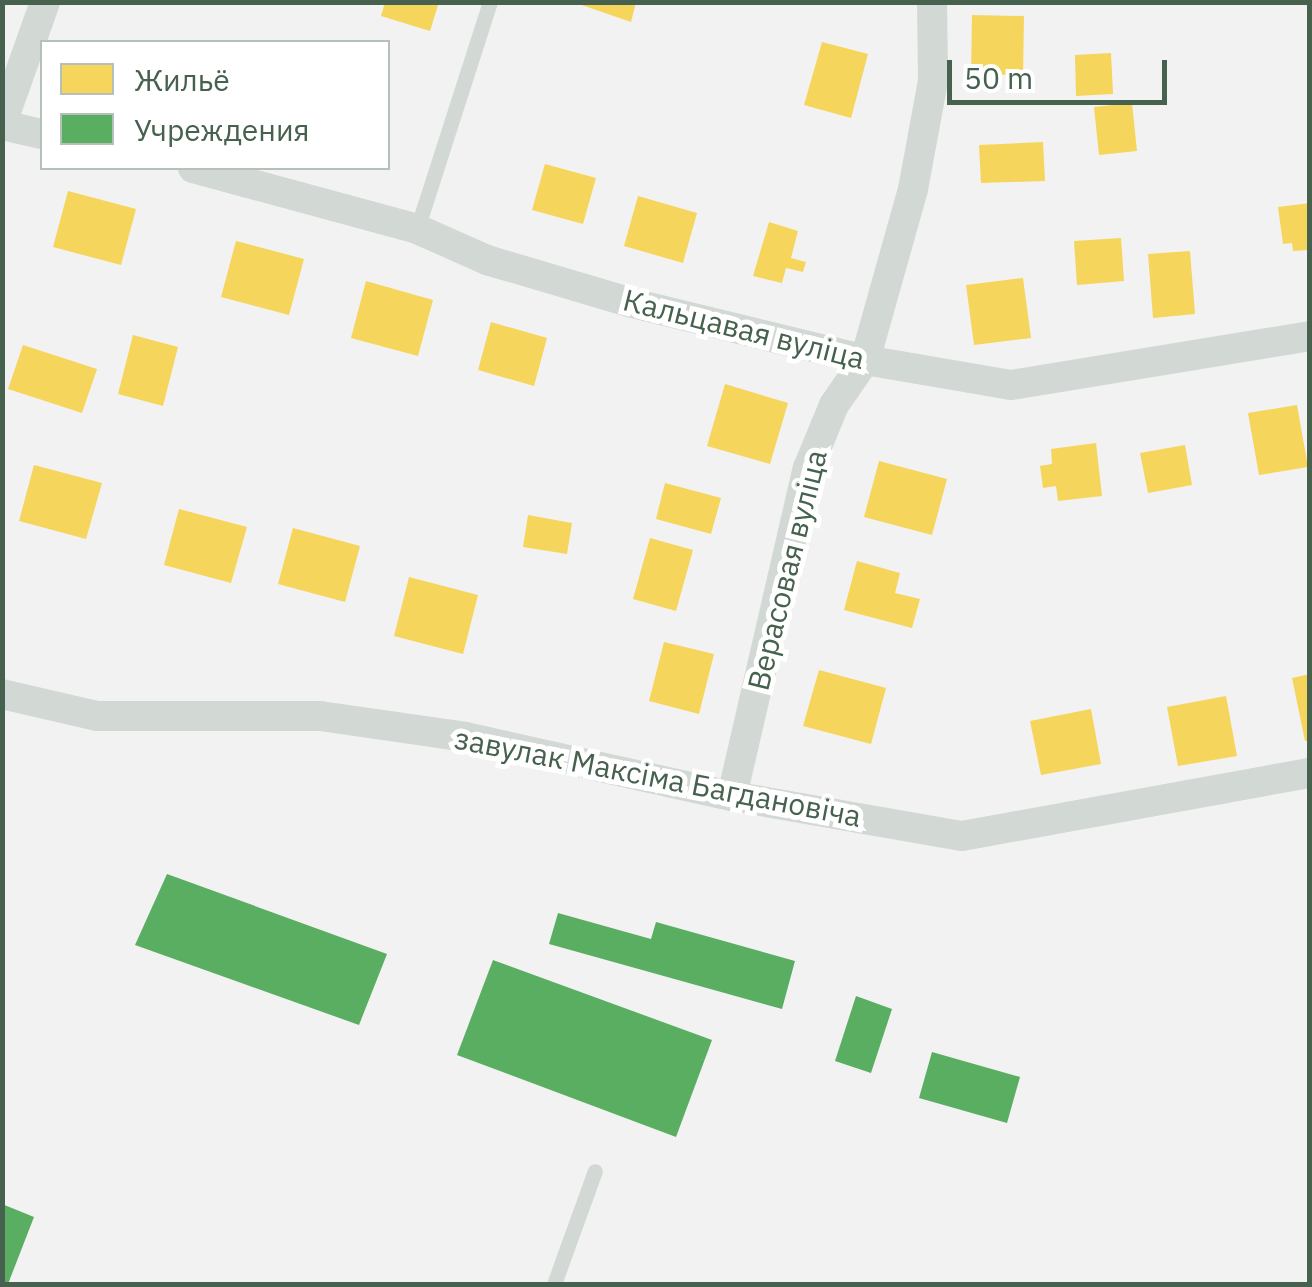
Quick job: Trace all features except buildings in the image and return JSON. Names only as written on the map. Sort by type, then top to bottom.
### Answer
[{"type":"street","points":[[40,134],[2,124],[45,2]]},
{"type":"street","name":"Верасовая вуліца","points":[[732,796],[808,468],[834,404],[864,360],[917,171],[933,81],[932,2]]},
{"type":"street","name":"Кальцавая вуліца","points":[[200,170],[417,229],[487,260],[632,303],[864,360],[1011,384],[1310,336]]},
{"type":"street","name":"завулак Максіма Багдановіча","points":[[2,694],[97,716],[320,716],[465,737],[732,796],[962,836],[1310,774]]},
{"type":"lane","points":[[417,229],[490,2]]},
{"type":"lane","points":[[554,1284],[596,1171]]}]
